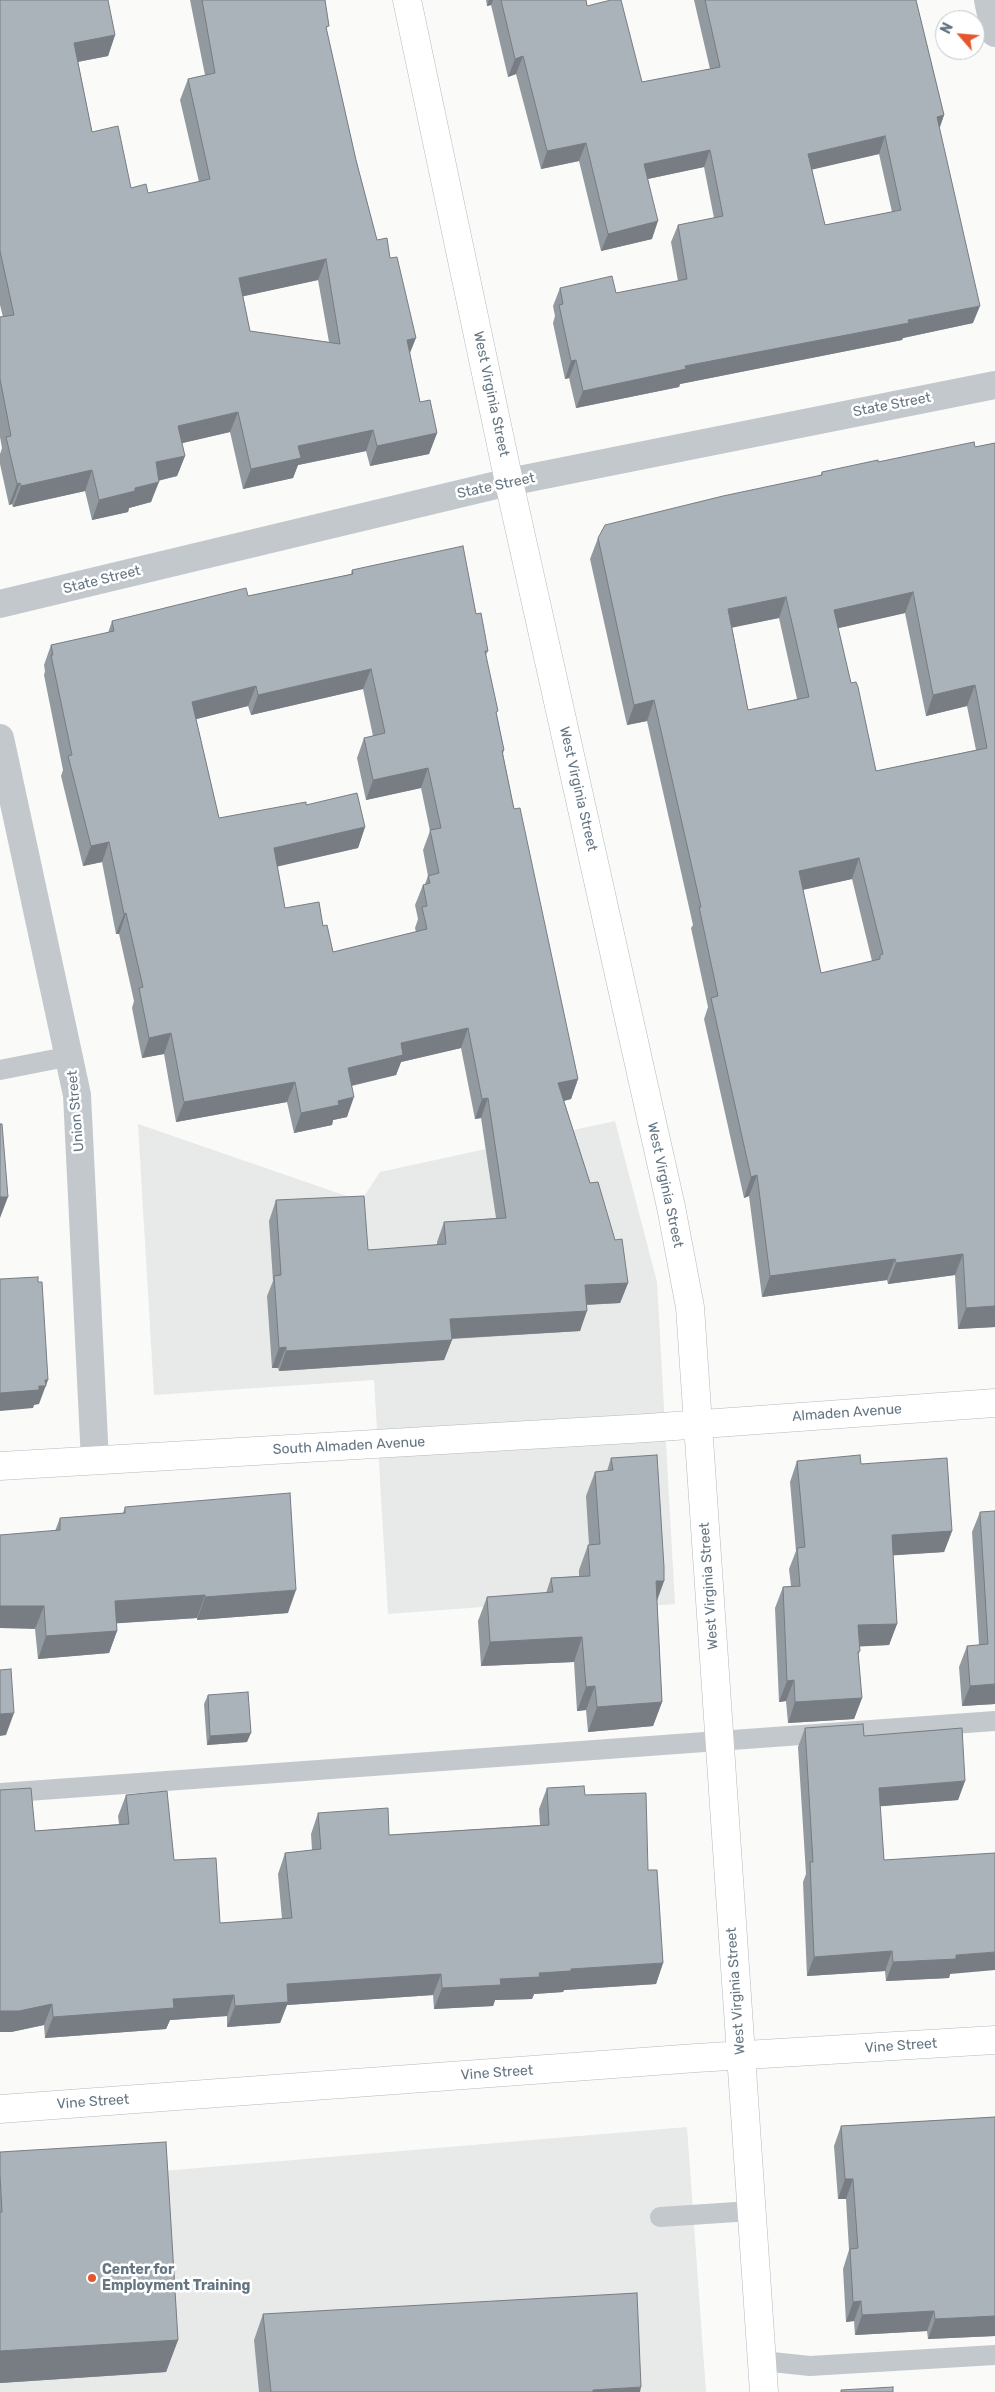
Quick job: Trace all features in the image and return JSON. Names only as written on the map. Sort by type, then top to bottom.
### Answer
[{"type":"street","name":"West Virginia Street","points":[[407,0],[509,482],[671,1207],[690,1306],[764,2392]]},
{"type":"street","points":[[988,0],[995,32]]},
{"type":"street","name":"State Street","points":[[0,604],[509,482],[995,385]]},
{"type":"street","name":"Union Street","points":[[0,738],[77,1094],[95,1461]]},
{"type":"street","name":"Almaden Avenue","points":[[698,1424],[995,1403]]},
{"type":"street","name":"South Almaden Avenue","points":[[0,1466],[698,1424]]},
{"type":"street","name":"Vine Street","points":[[0,2109],[741,2056],[995,2040]]},
{"type":"lane","points":[[0,1070],[70,1056]]},
{"type":"lane","points":[[0,1793],[719,1740],[995,1722]]},
{"type":"lane","points":[[660,2218],[752,2211]]},
{"type":"lane","points":[[762,2361],[810,2366],[995,2355]]},
{"type":"shaded area","points":[[615,1121],[657,1282],[675,1604],[647,1606],[646,1595],[388,1614],[374,1380],[154,1395],[138,1124],[361,1201],[380,1172]]},
{"type":"shaded area","points":[[687,2127],[706,2392],[0,2392],[0,2180],[174,2170]]},
{"type":"building","points":[[0,0],[108,0],[115,35],[74,43],[92,132],[118,126],[131,188],[146,184],[148,193],[210,179],[188,79],[215,73],[202,0],[325,0],[329,26],[326,27],[356,160],[377,240],[387,238],[390,258],[397,257],[416,338],[407,340],[420,402],[430,400],[437,433],[377,446],[373,430],[298,446],[301,458],[251,469],[238,412],[178,426],[185,456],[156,462],[159,482],[135,488],[135,491],[99,500],[92,470],[21,486],[20,483],[17,484],[6,437],[11,436],[0,379],[0,317],[14,315],[0,251]],"holes":[[[326,259],[340,344],[250,331],[239,278]]]},
{"type":"building","points":[[501,0],[586,0],[587,6],[611,0],[621,0],[642,82],[720,67],[705,0],[916,0],[944,115],[937,117],[980,306],[908,320],[909,323],[685,366],[686,369],[583,391],[576,360],[571,361],[559,305],[563,304],[560,288],[612,276],[616,293],[687,279],[678,225],[723,216],[710,150],[644,164],[658,221],[608,234],[586,143],[547,151],[523,56],[515,59]],"holes":[[[885,136],[901,210],[825,225],[808,154]]]},
{"type":"building","points":[[974,442],[975,447],[995,443],[995,1306],[966,1308],[963,1254],[896,1263],[895,1259],[770,1276],[757,1175],[751,1177],[711,998],[718,996],[699,907],[701,907],[654,700],[634,705],[598,538],[605,525],[723,496],[822,475],[822,472],[878,460],[878,462]],"holes":[[[913,592],[933,695],[975,685],[987,748],[876,771],[858,687],[856,682],[851,683],[834,610]],[[786,597],[809,697],[748,710],[728,609]],[[859,858],[883,954],[880,955],[880,959],[821,973],[799,871]]]},
{"type":"building","points":[[463,546],[476,614],[481,613],[488,651],[485,651],[498,711],[496,712],[504,750],[502,751],[514,809],[520,808],[578,1079],[558,1083],[590,1183],[598,1182],[615,1240],[622,1239],[628,1283],[585,1285],[587,1311],[450,1319],[452,1340],[286,1351],[286,1347],[279,1348],[274,1276],[281,1275],[276,1200],[364,1196],[368,1250],[446,1244],[444,1222],[506,1218],[488,1098],[482,1099],[468,1028],[401,1043],[403,1055],[348,1068],[354,1097],[338,1101],[339,1105],[301,1113],[295,1082],[184,1102],[171,1033],[149,1038],[139,988],[143,987],[126,913],[124,914],[109,842],[91,846],[68,756],[72,755],[51,655],[53,655],[51,645],[114,631],[112,621],[246,588],[248,596],[353,574],[352,570]],"holes":[[[371,669],[385,733],[364,738],[373,780],[428,768],[441,828],[430,830],[439,873],[428,876],[430,883],[423,885],[427,906],[422,907],[427,929],[333,952],[327,925],[323,926],[319,902],[285,908],[274,848],[365,827],[357,793],[306,805],[306,802],[219,818],[192,702],[256,686],[258,695]]]},
{"type":"building","points":[[0,1124],[2,1124],[8,1197],[0,1197]]},
{"type":"building","points":[[38,1277],[38,1282],[42,1282],[48,1380],[45,1380],[46,1386],[39,1386],[39,1390],[0,1393],[0,1279]]},
{"type":"building","points":[[657,1455],[664,1567],[664,1581],[656,1581],[662,1702],[597,1707],[595,1686],[586,1687],[582,1637],[490,1642],[487,1597],[553,1592],[551,1578],[590,1576],[588,1545],[600,1544],[595,1472],[613,1470],[611,1458]]},
{"type":"building","points":[[860,1455],[861,1464],[947,1458],[952,1531],[892,1535],[897,1624],[858,1625],[862,1698],[795,1702],[794,1680],[787,1681],[783,1587],[800,1586],[797,1548],[805,1547],[797,1461]]},
{"type":"building","points":[[290,1493],[296,1590],[115,1601],[117,1631],[46,1636],[44,1606],[0,1606],[0,1535],[60,1530],[60,1518],[125,1513],[125,1507]]},
{"type":"building","points":[[995,1511],[995,1684],[970,1686],[967,1646],[988,1644],[980,1512]]},
{"type":"building","points":[[11,1669],[14,1713],[0,1714],[0,1670]]},
{"type":"building","points":[[248,1692],[251,1733],[210,1736],[208,1695]]},
{"type":"building","points":[[863,1724],[864,1736],[962,1728],[965,1781],[879,1788],[884,1860],[995,1853],[995,1952],[956,1955],[956,1959],[893,1962],[892,1951],[814,1957],[810,1862],[813,1862],[805,1728]]},
{"type":"building","points":[[584,1786],[585,1795],[646,1793],[648,1870],[657,1870],[663,1963],[539,1973],[540,1977],[500,1979],[501,1985],[442,1988],[441,1974],[287,1984],[288,2002],[235,2006],[234,1995],[173,1999],[174,2008],[53,2017],[52,2004],[19,2011],[0,2011],[0,1790],[31,1788],[35,1831],[129,1824],[126,1795],[167,1791],[174,1860],[216,1858],[220,1923],[292,1918],[285,1853],[321,1849],[318,1813],[388,1808],[389,1835],[549,1825],[547,1788]]},
{"type":"building","points":[[995,2117],[995,2316],[935,2319],[934,2311],[862,2315],[861,2301],[853,2302],[850,2249],[858,2248],[853,2179],[845,2179],[841,2126]]},
{"type":"building","name":"Center for Employment Training","points":[[166,2142],[178,2340],[0,2351],[0,2212],[2,2212],[0,2152]]},
{"type":"building","points":[[637,2293],[641,2387],[593,2390],[593,2392],[271,2392],[263,2314]]},
{"type":"building","points":[[893,2387],[893,2392],[841,2392],[841,2390]]},
{"type":"place","name":"Center for Employment Training","points":[[92,2278]]}]
